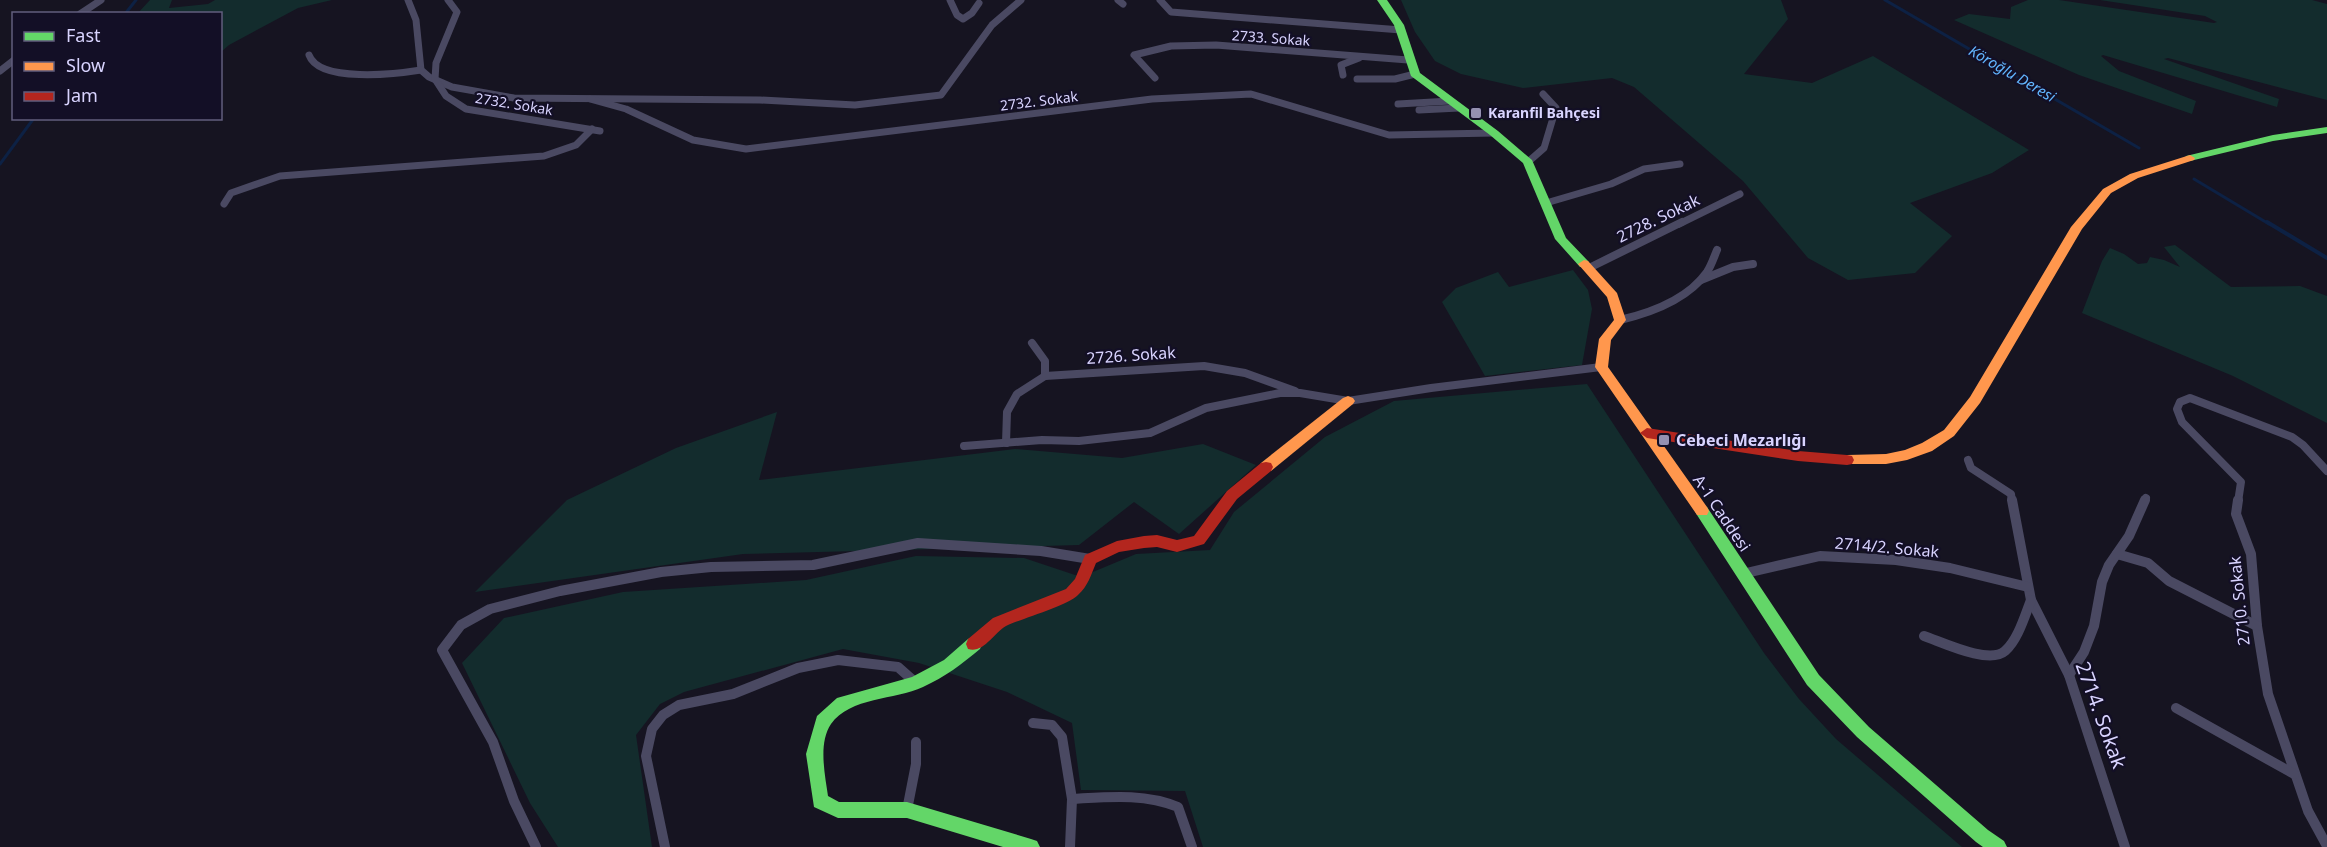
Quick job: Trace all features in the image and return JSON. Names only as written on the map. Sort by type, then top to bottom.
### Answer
[{"type":"main road","points":[[1385,1],[1401,30],[1408,60],[1415,74],[1494,133],[1528,162],[1561,239],[1613,296],[1620,320],[1605,339],[1600,367]]},
{"type":"main road","points":[[1647,433],[1812,457],[1852,460],[1882,459],[1927,447],[1957,426],[1975,400],[2077,227],[2107,192],[2134,176],[2189,158],[2273,138],[2327,130]]},
{"type":"main road","name":"A-1 Caddesi","points":[[1600,367],[1813,680],[1863,732],[1982,836],[1998,847]]},
{"type":"main road","points":[[1031,847],[907,810],[838,810],[820,801],[814,754],[823,721],[843,704],[916,683],[950,665],[998,623],[1071,593],[1081,582],[1090,559],[1117,547],[1156,541],[1177,546],[1199,540],[1232,495],[1348,401]]},
{"type":"street","points":[[83,12],[102,0]]},
{"type":"street","points":[[309,56],[312,63],[326,71],[391,75],[421,70],[416,20],[408,0]]},
{"type":"street","points":[[435,80],[436,63],[457,12],[448,0]]},
{"type":"street","points":[[950,0],[957,15],[963,19],[972,13],[979,3]]},
{"type":"street","name":"2732. Sokak","points":[[435,80],[482,94],[514,98],[760,100],[855,105],[941,95],[992,25],[1022,0]]},
{"type":"street","points":[[1160,0],[1171,12],[1401,30]]},
{"type":"street","name":"2733. Sokak","points":[[1155,78],[1134,55],[1159,49],[1199,46],[1408,60]]},
{"type":"street","points":[[1343,75],[1341,65],[1351,60],[1371,56]]},
{"type":"street","points":[[0,71],[12,62]]},
{"type":"street","name":"2732. Sokak","points":[[224,204],[231,193],[280,176],[544,156],[576,145],[596,130],[466,109],[447,96],[435,80],[421,70]]},
{"type":"street","points":[[1356,79],[1395,79],[1415,74]]},
{"type":"street","name":"2732. Sokak","points":[[590,99],[626,109],[693,140],[746,149],[1152,99],[1251,94],[1389,135],[1494,133]]},
{"type":"street","points":[[1528,162],[1544,148],[1556,108],[1543,94]]},
{"type":"street","points":[[1398,104],[1454,104]]},
{"type":"street","points":[[1419,110],[1454,104]]},
{"type":"street","points":[[1546,203],[1611,184],[1644,170],[1680,164]]},
{"type":"street","name":"2728. Sokak","points":[[1589,268],[1740,194]]},
{"type":"street","points":[[1699,281],[1708,270],[1717,250]]},
{"type":"street","points":[[1620,320],[1641,316],[1699,281],[1733,267],[1753,264]]},
{"type":"street","points":[[1032,342],[1045,361],[1045,376]]},
{"type":"street","name":"2726. Sokak","points":[[1006,443],[1007,412],[1017,393],[1045,376],[1204,366],[1245,373],[1300,393]]},
{"type":"street","name":"2726. Sokak","points":[[964,446],[1079,441],[1150,433],[1206,408],[1280,393],[1300,393],[1348,401],[1600,367]]},
{"type":"street","name":"2710. Sokak","points":[[2327,471],[2304,445],[2292,437],[2190,398],[2180,402],[2176,409],[2182,422],[2241,482],[2236,514],[2251,554],[2257,626],[2268,694],[2307,811],[2327,846]]},
{"type":"street","name":"2714. Sokak","points":[[1968,460],[1971,468],[2011,494],[2031,600],[2069,675],[2126,847]]},
{"type":"street","points":[[2069,675],[2084,652],[2094,626],[2102,582],[2109,565],[2129,536],[2146,498]]},
{"type":"street","points":[[536,847],[514,801],[493,742],[442,650],[459,625],[478,614],[566,589],[603,582],[689,569],[734,566],[780,567],[826,563],[918,543],[1041,551],[1090,559]]},
{"type":"street","points":[[2117,554],[2148,563],[2169,581],[2257,626]]},
{"type":"street","name":"2714/2. Sokak","points":[[1742,574],[1820,556],[1885,559],[1950,568],[2028,587]]},
{"type":"street","points":[[1923,636],[1982,655],[1997,656],[2006,651],[2031,600]]},
{"type":"street","points":[[665,847],[646,756],[652,729],[663,715],[680,705],[733,694],[798,668],[838,660],[898,667],[916,683]]},
{"type":"street","points":[[2176,708],[2294,774]]},
{"type":"street","points":[[1033,723],[1052,725],[1062,737],[1072,799],[1070,847]]},
{"type":"street","points":[[907,810],[916,764],[916,742]]},
{"type":"street","points":[[1072,799],[1129,796],[1169,802],[1178,807],[1192,847]]},
{"type":"green space","points":[[150,0],[172,0],[169,8],[208,4],[215,0],[332,0],[298,8],[229,45],[222,51],[222,12],[139,12]]},
{"type":"green space","points":[[1401,0],[1781,0],[1788,19],[1744,74],[1812,83],[1873,56],[2029,150],[1992,173],[1910,203],[1952,236],[1915,273],[1848,280],[1808,258],[1743,181],[1634,87],[1612,78],[1523,88],[1461,74],[1435,61],[1415,32]]},
{"type":"green space","points":[[2028,0],[2059,0],[2214,23],[2217,22],[2205,16],[2100,0],[2312,0],[2327,4],[2327,100],[2168,58],[2164,59],[2279,99],[2277,107],[2101,56],[2119,71],[2196,101],[2192,114],[2079,75],[1954,20],[1969,14],[2010,19],[2011,7]]},
{"type":"green space","points":[[2175,245],[2231,287],[2300,286],[2327,296],[2327,423],[2233,376],[2082,313],[2102,261],[2110,248],[2138,264],[2147,263],[2150,257],[2180,267],[2164,247]]},
{"type":"green space","points":[[1573,270],[1588,290],[1592,309],[1582,365],[1485,376],[1442,302],[1456,288],[1498,272],[1509,287]]},
{"type":"green space","points":[[1587,384],[1764,653],[1799,699],[1836,739],[1962,847],[1203,847],[1185,791],[1081,790],[1072,723],[1007,692],[919,663],[843,649],[684,692],[660,704],[636,735],[652,847],[558,847],[530,803],[462,663],[504,618],[623,592],[806,580],[916,556],[1024,558],[1081,577],[1136,554],[1210,550],[1234,512],[1325,437],[1394,401]]},
{"type":"green space","points":[[777,412],[759,480],[1015,449],[1122,458],[1203,444],[1256,465],[1179,534],[1134,502],[1079,545],[743,554],[475,592],[567,500],[676,448]]},
{"type":"waterway","points":[[127,12],[136,0]]},
{"type":"waterway","name":"Köroğlu Deresi","points":[[1885,0],[2139,148]]},
{"type":"waterway","points":[[0,164],[33,120]]},
{"type":"waterway","name":"Köroğlu Deresi","points":[[2194,179],[2269,224]]},
{"type":"waterway","name":"Köroğlu Deresi","points":[[2267,222],[2327,258]]},
{"type":"traffic: fast","points":[[1382,0],[1399,25],[1415,74],[1494,133],[1528,162],[1561,239],[1584,264]]},
{"type":"traffic: fast","points":[[2190,158],[2273,138],[2327,130]]},
{"type":"traffic: fast","points":[[1702,511],[1813,680],[1863,732],[1982,836],[1998,847]]},
{"type":"traffic: fast","points":[[974,644],[950,665],[916,683],[843,703],[823,721],[814,754],[820,801],[838,810],[907,810],[1031,847]]},
{"type":"traffic: slow","points":[[1847,460],[1886,459],[1907,455],[1927,447],[1949,433],[1975,400],[2077,227],[2107,191],[2134,176],[2190,158]]},
{"type":"traffic: slow","points":[[1584,264],[1613,296],[1620,320],[1605,339],[1601,367],[1702,511]]},
{"type":"traffic: slow","points":[[1266,467],[1348,401]]},
{"type":"traffic: jam","points":[[1647,433],[1798,456],[1847,460]]},
{"type":"traffic: jam","points":[[974,644],[998,623],[1071,593],[1081,582],[1090,559],[1117,547],[1144,542],[1157,541],[1177,546],[1199,540],[1232,495],[1266,467]]},
{"type":"place","name":"Karanfil Bahçesi","points":[[1476,113]]},
{"type":"place","name":"Cebeci Mezarlığı","points":[[1664,440]]}]
